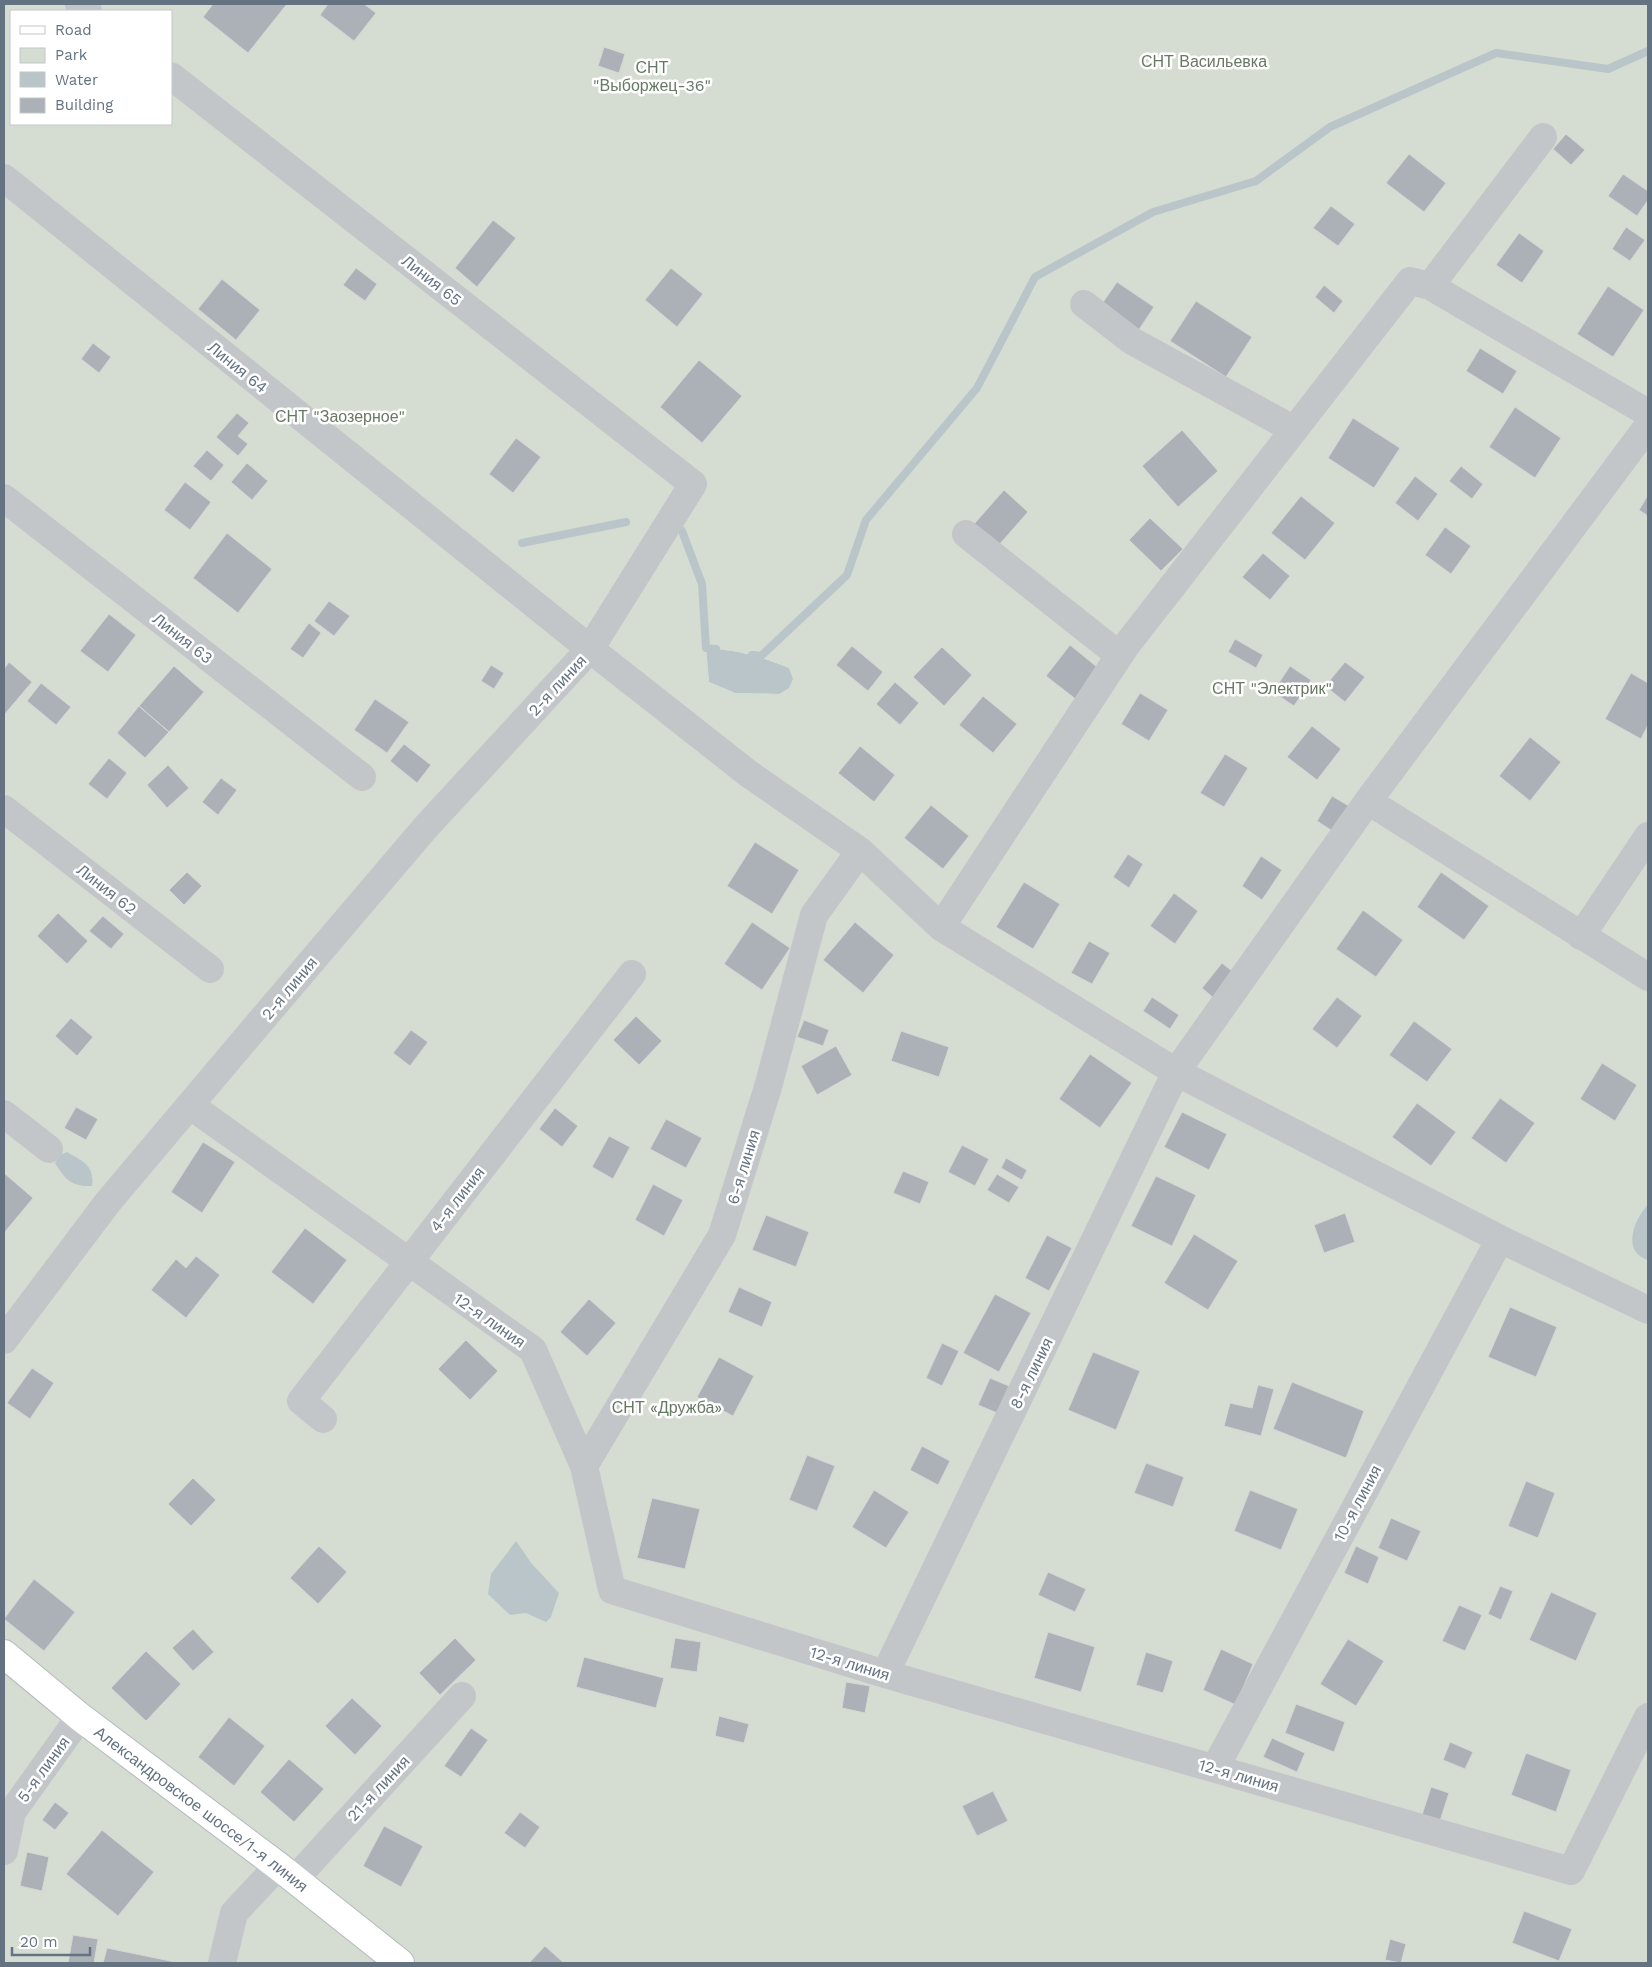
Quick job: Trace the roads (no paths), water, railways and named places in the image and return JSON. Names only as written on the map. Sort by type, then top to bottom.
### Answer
[{"type":"street","name":"Линия 65","points":[[172,77],[693,484]]},
{"type":"street","points":[[1430,286],[1543,137]]},
{"type":"street","name":"Линия 64","points":[[4,178],[590,649],[749,774],[860,851],[941,927],[1176,1072],[1500,1239],[1648,1310]]},
{"type":"street","points":[[941,927],[1120,655],[1293,429],[1410,282],[1430,286],[1648,413]]},
{"type":"street","points":[[1084,304],[1132,341],[1293,429]]},
{"type":"street","name":"8-я линия","points":[[885,1674],[1176,1072],[1368,801],[1648,426]]},
{"type":"street","name":"2-я линия","points":[[4,1340],[108,1202],[191,1106],[265,1016],[425,828],[590,649],[693,484]]},
{"type":"street","name":"Линия 63","points":[[4,498],[362,777]]},
{"type":"street","points":[[966,534],[1120,655]]},
{"type":"street","points":[[1368,801],[1648,977]]},
{"type":"street","name":"Линия 62","points":[[4,809],[210,969]]},
{"type":"street","points":[[1581,936],[1648,836]]},
{"type":"street","name":"6-я линия","points":[[584,1466],[722,1235],[768,1087],[814,915],[860,851]]},
{"type":"street","name":"4-я линия","points":[[323,1419],[300,1401],[632,974]]},
{"type":"street","name":"12-я линия","points":[[191,1106],[533,1350],[584,1466],[612,1590],[885,1674],[1571,1871],[1648,1717]]},
{"type":"street","points":[[4,1114],[49,1149]]},
{"type":"street","name":"10-я линия","points":[[1214,1768],[1500,1239]]},
{"type":"street","name":"Александровское шоссе/1-я линия","points":[[4,1654],[80,1717],[286,1873],[400,1963]]},
{"type":"street","name":"21-я линия","points":[[222,1963],[234,1913],[286,1873],[462,1696]]},
{"type":"street","name":"5-я линия","points":[[4,1851],[12,1812],[80,1717]]},
{"type":"water","points":[[706,648],[739,652],[768,660],[789,668],[793,679],[789,688],[779,694],[735,693],[709,682]]},
{"type":"water","points":[[67,1152],[82,1161],[89,1168],[92,1186],[79,1185],[69,1181],[62,1173],[55,1163],[60,1155]]},
{"type":"water","points":[[1648,1205],[1648,1260],[1640,1256],[1632,1243],[1638,1218]]},
{"type":"water","points":[[516,1541],[532,1564],[559,1593],[551,1617],[546,1622],[526,1613],[510,1615],[488,1594],[491,1574]]},
{"type":"waterway","points":[[752,655],[761,656],[847,575],[866,520],[977,388],[1035,277],[1153,212],[1256,181],[1330,127],[1496,53],[1608,69],[1648,51]]},
{"type":"waterway","points":[[522,543],[626,522]]},
{"type":"waterway","points":[[682,531],[702,584],[706,648],[716,649]]},
{"type":"park label","name":"СНТ Васильевка","points":[[1204,61]]},
{"type":"park label","name":"СНТ \"Выборжец-36\"","points":[[652,76]]},
{"type":"park label","name":"СНТ \"Заозерное\"","points":[[340,416]]},
{"type":"park label","name":"СНТ \"Электрик\"","points":[[1272,688]]},
{"type":"park label","name":"СНТ «Дружба»","points":[[667,1407]]}]
